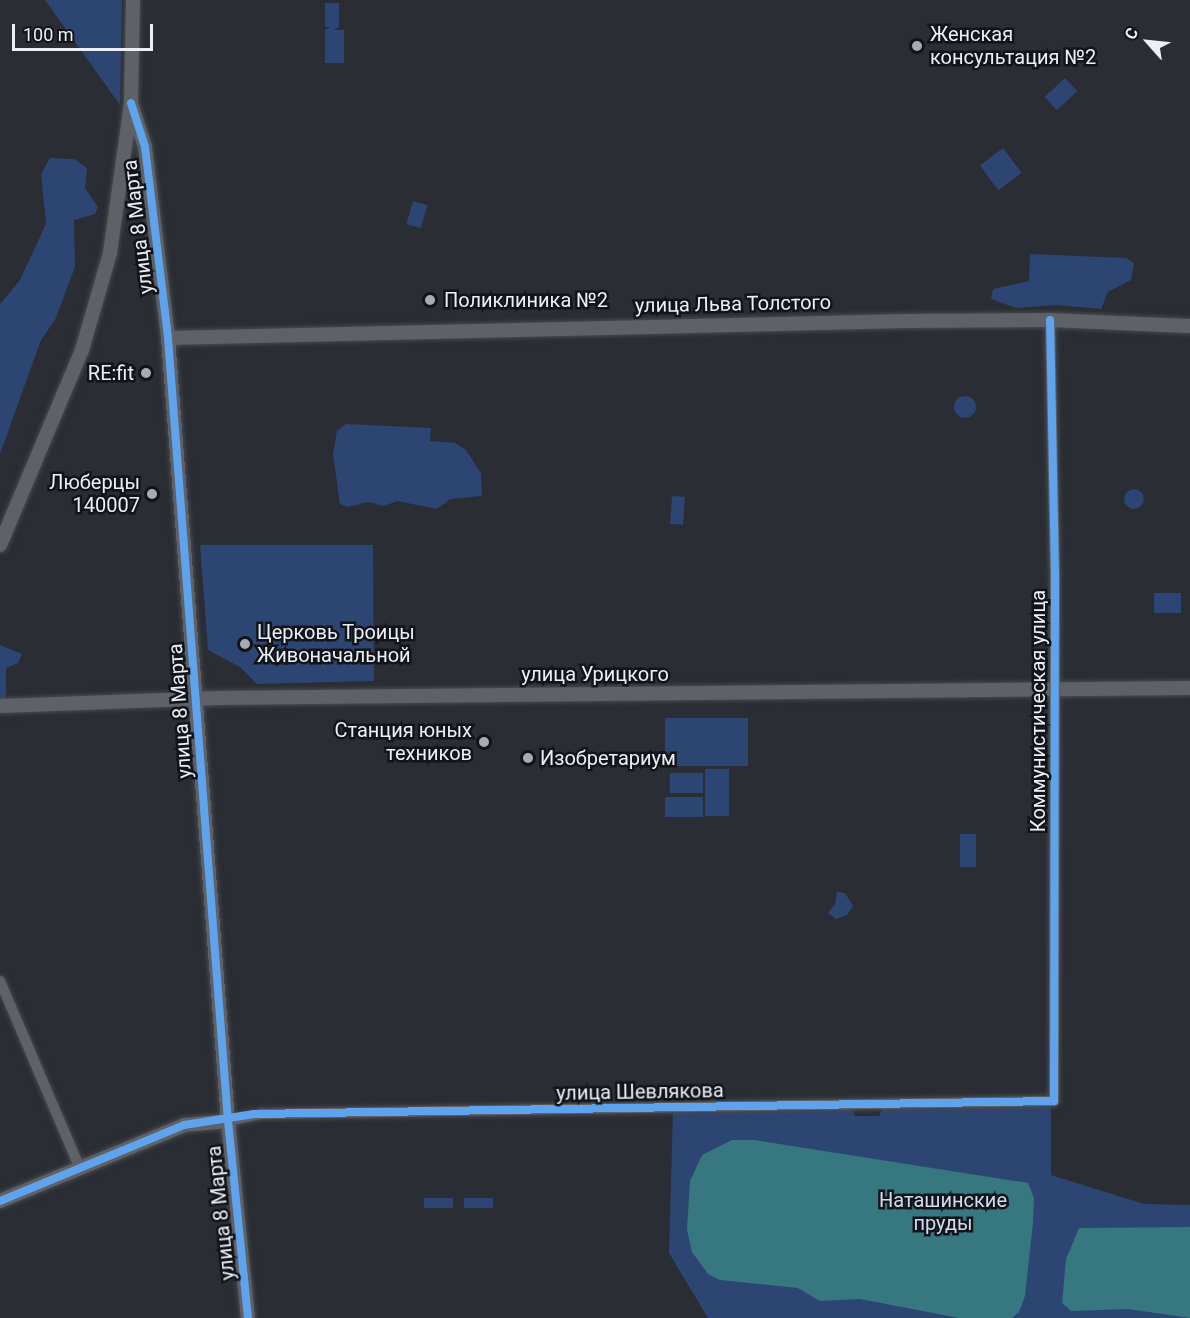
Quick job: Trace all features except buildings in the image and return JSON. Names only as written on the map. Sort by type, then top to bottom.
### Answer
[{"type":"street","points":[[0,545],[94,314],[110,253],[131,104],[133,0]]},
{"type":"street","points":[[132,28],[141,0]]},
{"type":"street","name":"улица 8 Марта","points":[[131,104],[142,132],[168,338],[228,1121],[248,1318]]},
{"type":"street","points":[[121,177],[126,168],[134,164],[148,175]]},
{"type":"street","name":"улица Льва Толстого","points":[[168,338],[670,324],[1050,320],[1190,326]]},
{"type":"street","name":"Коммунистическая улица","points":[[1050,320],[1055,690],[1054,1101]]},
{"type":"street","name":"улица Урицкого","points":[[0,706],[196,700],[1190,688]]},
{"type":"street","points":[[0,981],[79,1166]]},
{"type":"street","name":"улица Шевлякова","points":[[228,1121],[273,1113],[1054,1101]]},
{"type":"street","points":[[0,1201],[79,1166],[184,1125],[228,1121]]},
{"type":"green space","points":[[45,0],[122,0],[120,105]]},
{"type":"green space","points":[[325,3],[339,3],[339,27],[334,30],[344,30],[344,63],[325,63],[325,30],[330,27],[325,27]]},
{"type":"green space","points":[[1065,78],[1077,91],[1057,110],[1045,97]]},
{"type":"green space","points":[[1003,148],[1022,173],[998,190],[980,165]]},
{"type":"green space","points":[[50,158],[74,159],[87,168],[85,188],[98,207],[95,214],[74,220],[75,267],[55,320],[41,340],[0,454],[0,304],[20,280],[46,224],[41,174]]},
{"type":"green space","points":[[413,201],[427,205],[421,228],[406,224]]},
{"type":"green space","points":[[1030,254],[1126,258],[1134,263],[1131,280],[1108,292],[1101,309],[1057,305],[1016,308],[991,299],[993,289],[1029,281]]},
{"type":"green space","points":[[965,396],[975,403],[976,407],[969,417],[965,418],[955,411],[954,407],[961,397]]},
{"type":"green space","points":[[346,424],[431,428],[430,441],[455,443],[466,450],[481,473],[482,496],[450,499],[437,509],[397,501],[384,506],[368,502],[348,507],[340,504],[333,454],[337,431]]},
{"type":"green space","points":[[1134,489],[1141,492],[1144,499],[1141,506],[1134,509],[1127,506],[1124,499],[1127,492]]},
{"type":"green space","points":[[672,496],[685,497],[683,525],[670,524]]},
{"type":"green space","points":[[200,545],[373,545],[374,681],[257,684],[240,667],[208,650]]},
{"type":"green space","points":[[1154,593],[1181,593],[1181,613],[1154,613]]},
{"type":"green space","points":[[0,645],[22,654],[18,663],[6,668],[6,700],[0,701]]},
{"type":"green space","points":[[665,718],[748,718],[748,766],[665,766]]},
{"type":"green space","points":[[705,769],[729,769],[729,816],[705,816]]},
{"type":"green space","points":[[670,773],[703,773],[703,793],[670,793]]},
{"type":"green space","points":[[665,797],[703,797],[703,817],[665,817]]},
{"type":"green space","points":[[960,834],[976,834],[976,867],[960,867]]},
{"type":"green space","points":[[837,892],[845,893],[853,906],[847,915],[836,919],[828,913],[835,904]]},
{"type":"green space","name":"Наташинские пруды","points":[[1051,1105],[1051,1175],[1144,1204],[1190,1205],[1190,1318],[708,1318],[669,1253],[673,1111],[852,1108],[855,1116],[879,1116],[883,1107]]},
{"type":"green space","points":[[424,1198],[453,1198],[453,1208],[424,1208]]},
{"type":"green space","points":[[464,1198],[493,1198],[493,1208],[464,1208]]},
{"type":"shaded area","name":"Наташинские пруды","points":[[732,1140],[754,1140],[1028,1183],[1034,1198],[1033,1223],[1025,1296],[1019,1312],[1012,1318],[959,1318],[860,1299],[820,1301],[798,1288],[720,1280],[708,1274],[692,1252],[687,1230],[690,1181],[702,1155]]},
{"type":"shaded area","points":[[1190,1227],[1190,1318],[1128,1309],[1071,1311],[1062,1303],[1066,1259],[1079,1228]]},
{"type":"cycle path","points":[[131,103],[145,147],[168,338],[228,1121],[248,1318]]},
{"type":"cycle path","points":[[0,1201],[184,1125],[254,1114],[1054,1101],[1055,576],[1050,320]]},
{"type":"place","name":"Женская консультация №2","points":[[917,46]]},
{"type":"place","name":"Поликлиника №2","points":[[430,300]]},
{"type":"place","name":"RE:fit","points":[[146,373]]},
{"type":"place","name":"Люберцы 140007","points":[[152,494]]},
{"type":"place","name":"Церковь Троицы Живоначальной","points":[[245,644]]},
{"type":"place","name":"Станция юных техников","points":[[484,742]]},
{"type":"place","name":"Изобретариум","points":[[528,758]]}]
